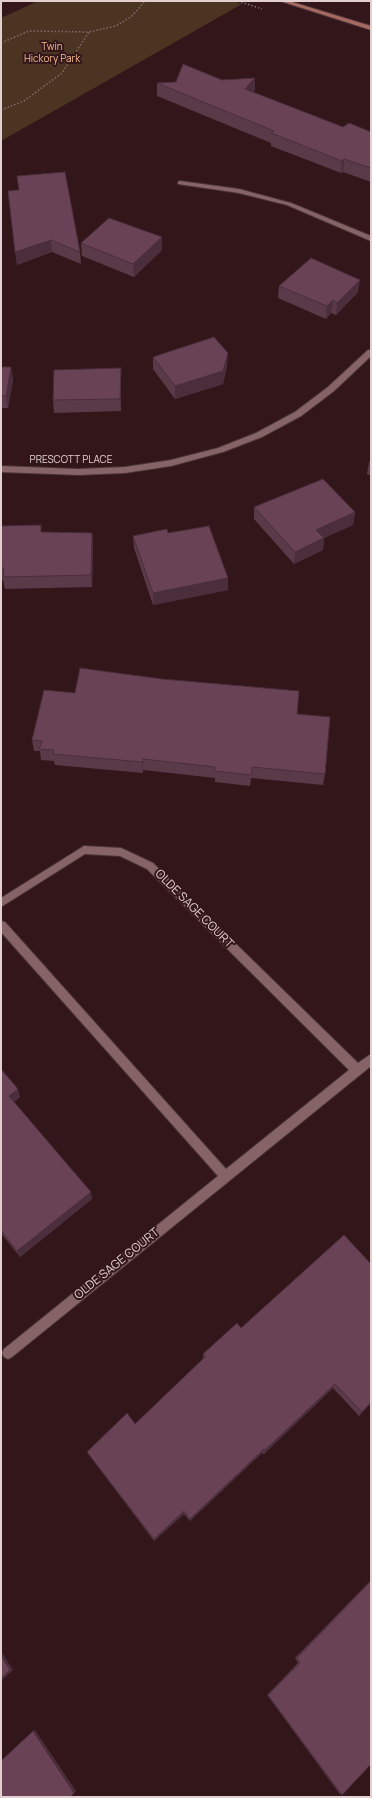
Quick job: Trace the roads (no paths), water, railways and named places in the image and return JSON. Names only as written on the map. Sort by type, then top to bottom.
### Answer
[{"type":"main road","points":[[284,1],[371,28]]},
{"type":"street","points":[[180,183],[239,191],[289,204],[371,239]]},
{"type":"street","name":"PRESCOTT PLACE","points":[[1,469],[78,472],[125,470],[171,463],[220,450],[258,435],[298,414],[332,389],[371,352]]},
{"type":"street","name":"OLDE SAGE COURT","points":[[1,903],[84,850],[121,852],[150,866],[357,1070]]},
{"type":"street","points":[[1,925],[226,1176]]},
{"type":"street","name":"OLDE SAGE COURT","points":[[8,1353],[371,1059]]},
{"type":"park label","name":"Twin Hickory Park","points":[[52,52]]}]
